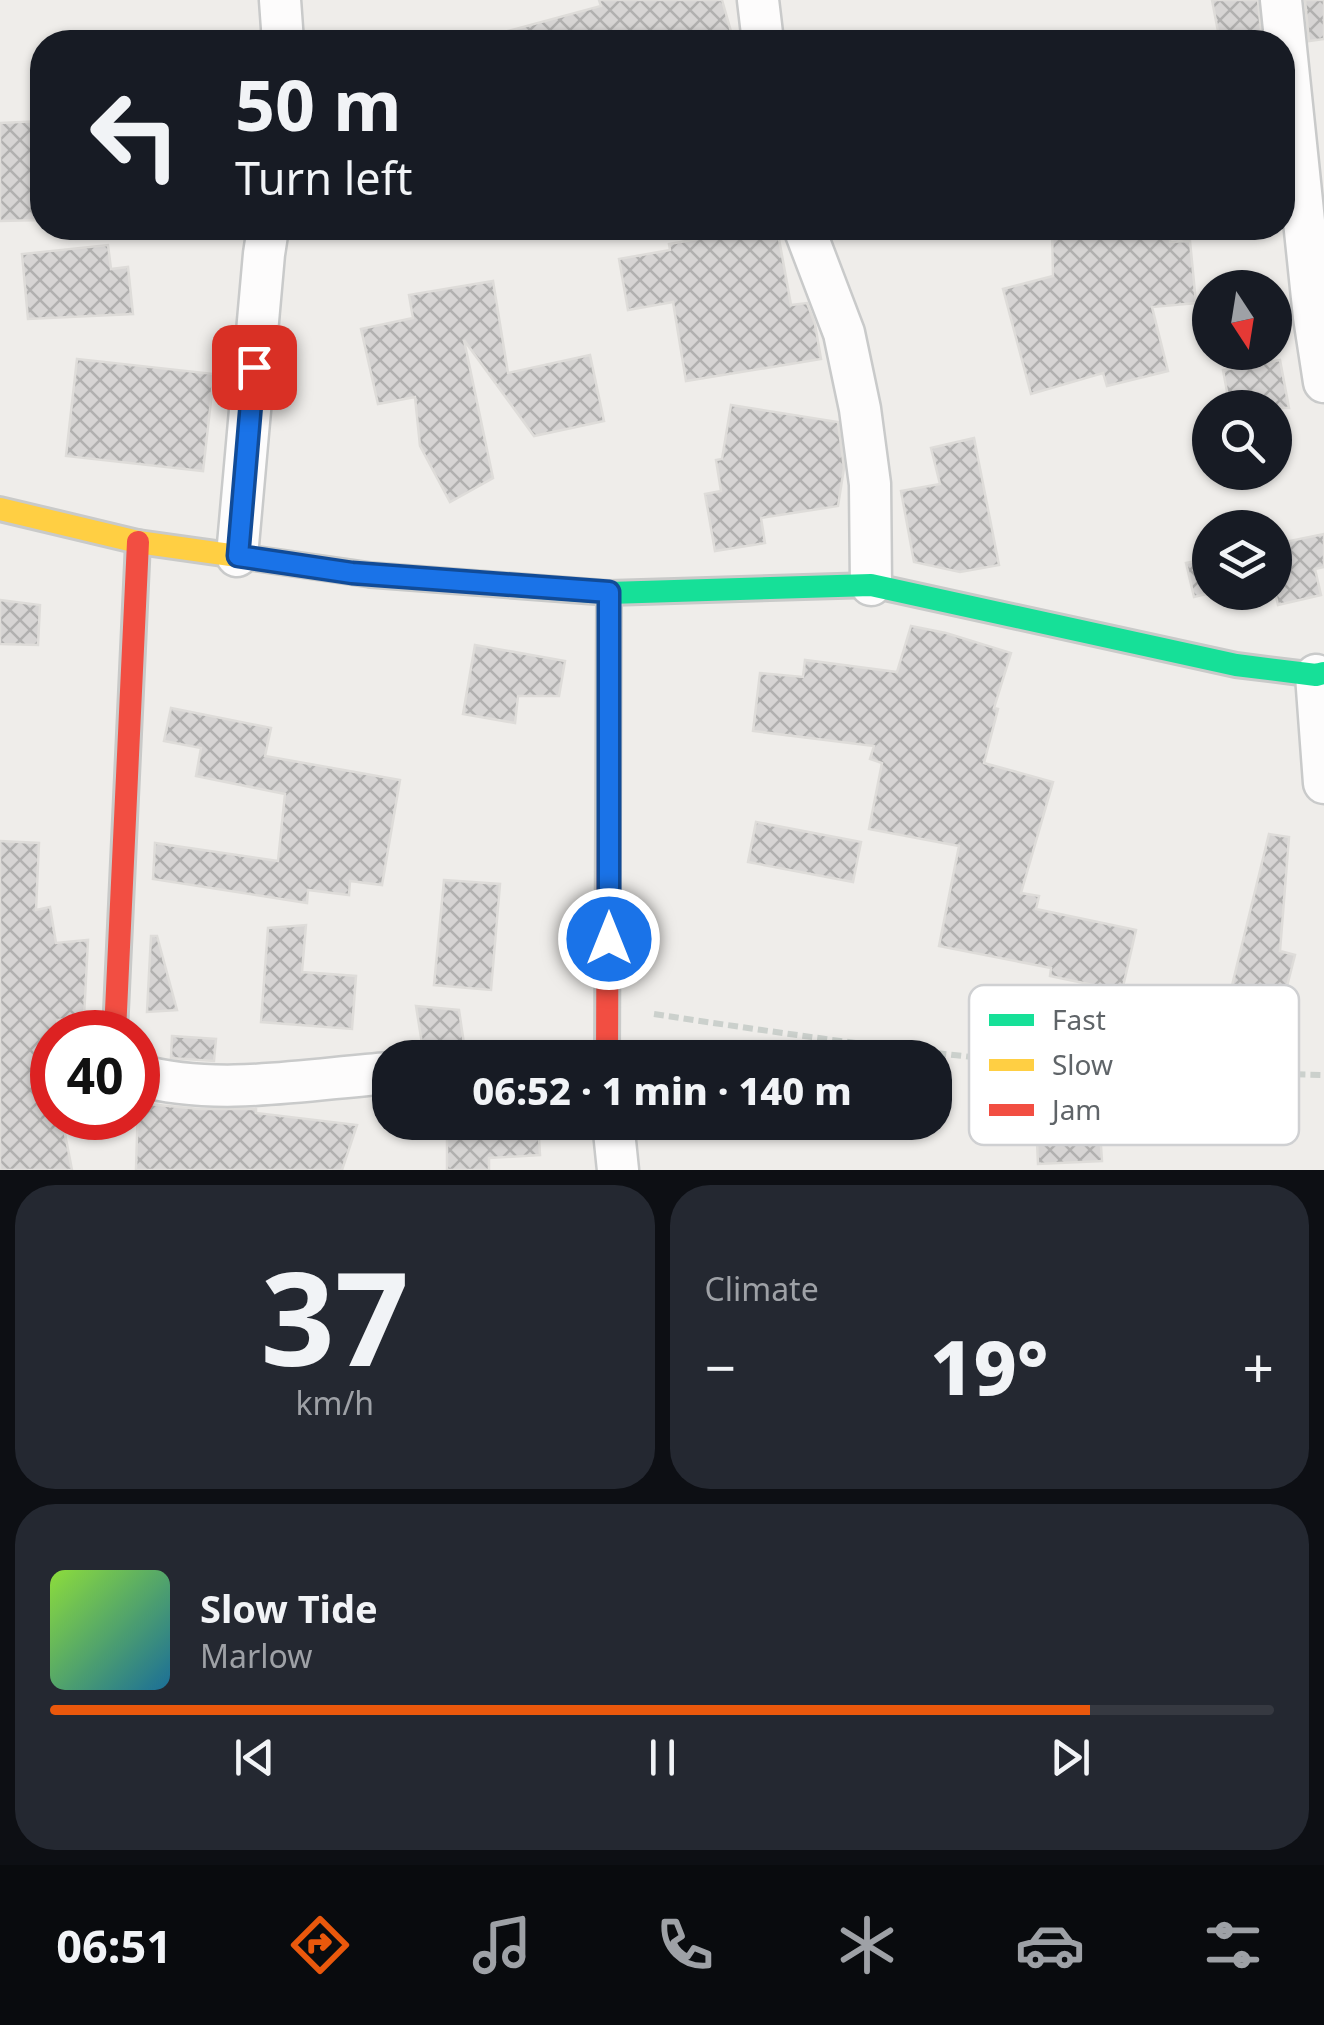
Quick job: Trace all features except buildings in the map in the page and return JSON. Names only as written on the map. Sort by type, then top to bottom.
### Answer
[{"type":"street","points":[[280,0],[282,30]]},
{"type":"street","points":[[758,0],[762,30]]},
{"type":"street","points":[[1281,0],[1284,30]]},
{"type":"street","points":[[1295,134],[1324,382]]},
{"type":"street","points":[[238,556],[266,240]]},
{"type":"street","points":[[809,240],[844,333],[860,409],[870,484],[871,586]]},
{"type":"street","points":[[0,509],[138,542],[352,573],[609,592],[871,586],[1236,665],[1320,674],[1324,782]]},
{"type":"street","points":[[116,1010],[138,542]]},
{"type":"street","points":[[608,1040],[609,592]]},
{"type":"street","points":[[160,1081],[222,1086],[372,1074]]},
{"type":"street","points":[[615,1140],[618,1170]]},
{"type":"path","points":[[609,1007],[771,1032],[969,1055]]},
{"type":"path","points":[[1299,1074],[1324,1075]]},
{"type":"traffic: fast","points":[[371,575],[609,593],[871,585],[1236,665],[1324,673]]},
{"type":"traffic: slow","points":[[0,509],[138,542],[371,575]]},
{"type":"traffic: jam","points":[[116,1010],[138,542]]},
{"type":"traffic: jam","points":[[607,1040],[609,593]]},
{"type":"route","points":[[254,367],[238,556],[352,573],[609,592],[609,939]]}]
